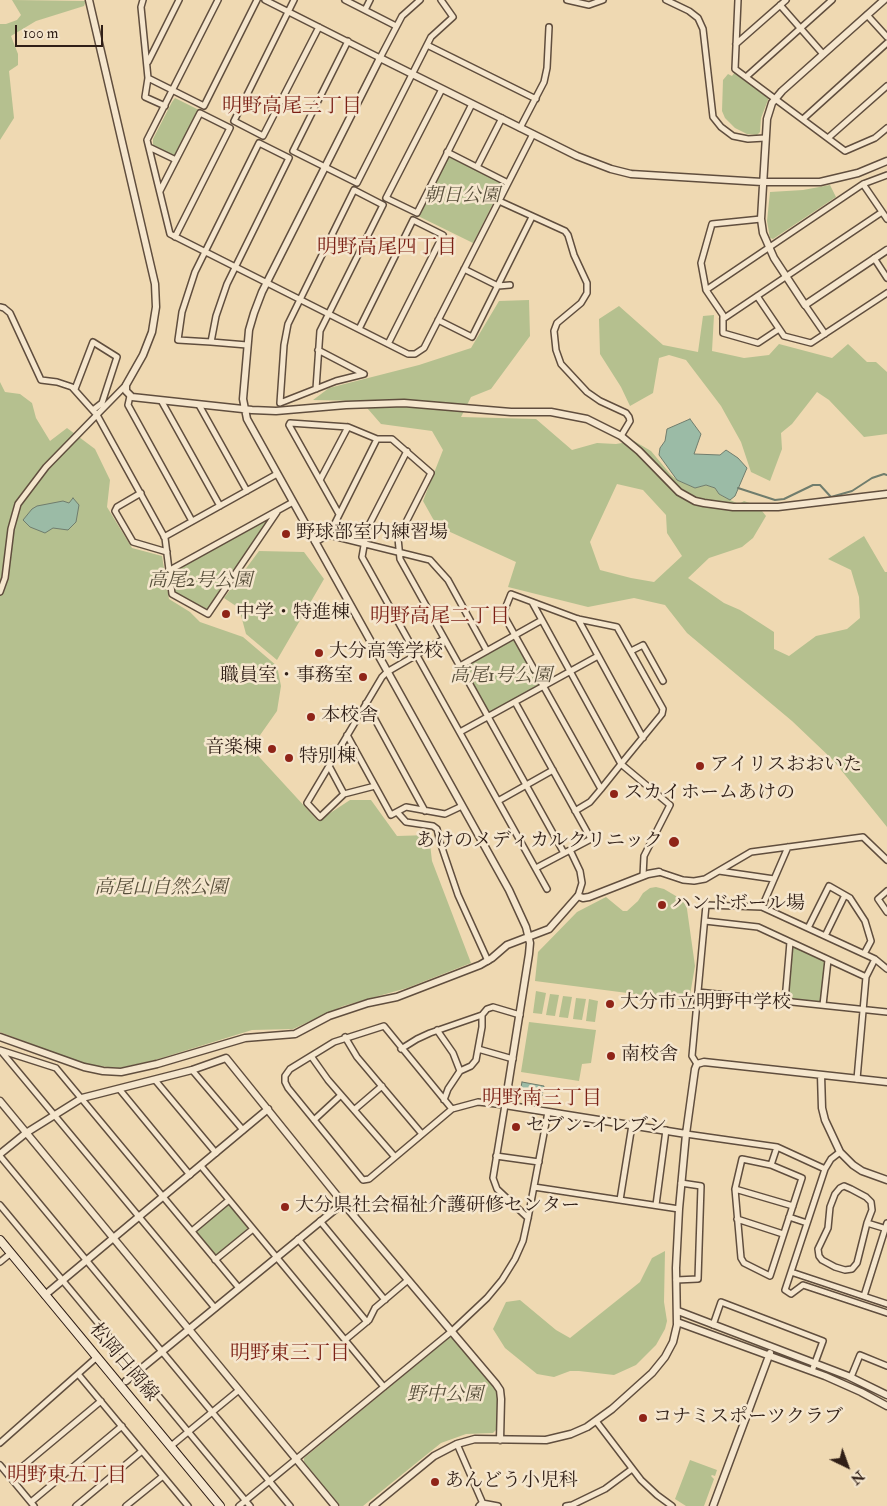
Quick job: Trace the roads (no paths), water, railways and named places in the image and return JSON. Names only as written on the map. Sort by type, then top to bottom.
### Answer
[{"type":"main road","name":"松岡日岡線","points":[[0,1240],[220,1506]]},
{"type":"street","points":[[0,592],[5,578],[11,529],[18,504],[46,467],[95,413],[126,385],[143,355],[152,332],[156,312],[156,289],[152,270],[88,0]]},
{"type":"street","points":[[143,0],[141,7],[148,78],[145,97],[164,106]]},
{"type":"street","points":[[147,63],[179,0]]},
{"type":"street","points":[[218,0],[148,140],[170,234],[410,354],[418,353],[424,348],[533,134]]},
{"type":"street","points":[[148,78],[204,106],[257,0]]},
{"type":"street","points":[[265,0],[520,128],[594,163],[631,174],[762,182],[820,182],[858,173],[887,161]]},
{"type":"street","points":[[294,0],[234,120],[263,136],[319,27]]},
{"type":"street","points":[[345,0],[396,26]]},
{"type":"street","points":[[364,10],[370,0]]},
{"type":"street","points":[[420,0],[402,16],[396,26],[267,283],[254,313],[247,345],[244,408],[251,426],[277,474],[509,890],[529,938],[529,954],[493,1178],[497,1189],[528,1218]]},
{"type":"street","points":[[348,41],[293,151],[357,183],[431,37],[453,17],[441,0]]},
{"type":"street","points":[[568,0],[590,5],[603,0]]},
{"type":"street","points":[[666,0],[690,11],[698,18],[704,29],[713,117],[721,127],[733,136],[748,139],[765,138]]},
{"type":"street","points":[[738,0],[734,69],[845,150],[875,138],[887,128]]},
{"type":"street","points":[[736,44],[786,0]]},
{"type":"street","points":[[746,77],[832,0]]},
{"type":"street","points":[[825,334],[768,248],[763,233],[761,219],[762,182],[767,116],[775,99],[782,91],[884,0]]},
{"type":"street","points":[[780,5],[823,54]]},
{"type":"street","points":[[867,15],[887,36]]},
{"type":"street","points":[[520,128],[544,82],[547,68],[549,27]]},
{"type":"street","points":[[803,119],[887,43]]},
{"type":"street","points":[[427,45],[536,99]]},
{"type":"street","points":[[828,138],[887,86]]},
{"type":"street","points":[[442,89],[386,198],[417,213],[472,104]]},
{"type":"street","points":[[160,192],[200,113],[230,128],[175,237]]},
{"type":"street","points":[[477,167],[502,118]]},
{"type":"street","points":[[211,342],[222,296],[289,158],[259,143],[190,284],[182,312],[178,340],[247,345]]},
{"type":"street","points":[[149,147],[176,160]]},
{"type":"street","points":[[448,152],[508,183]]},
{"type":"street","points":[[706,290],[863,184],[887,175]]},
{"type":"street","points":[[863,184],[887,219]]},
{"type":"street","points":[[316,389],[318,350],[320,331],[383,206],[354,190],[299,299],[286,330],[280,403],[316,389],[336,381],[364,374],[318,350]]},
{"type":"street","points":[[499,201],[566,233],[587,283],[587,294],[585,299],[560,319],[555,327],[554,338],[560,360],[587,392],[600,401],[626,413],[629,417],[630,422],[621,436]]},
{"type":"street","points":[[723,319],[882,212]]},
{"type":"street","points":[[438,320],[472,337],[532,218]]},
{"type":"street","points":[[761,219],[712,224],[701,263],[706,290],[723,315],[723,333],[758,342],[780,329]]},
{"type":"street","points":[[359,329],[413,220],[443,235],[388,344]]},
{"type":"street","points":[[805,305],[887,250]]},
{"type":"street","points":[[874,258],[887,278]]},
{"type":"street","points":[[464,269],[498,286],[510,285]]},
{"type":"street","points":[[757,296],[784,336],[811,343],[887,293]]},
{"type":"street","points":[[0,307],[10,313],[41,380],[57,382],[75,389],[95,413],[164,537],[172,594],[208,614],[276,512]]},
{"type":"street","points":[[75,389],[93,342],[117,357],[102,403],[95,413]]},
{"type":"street","points":[[126,385],[126,391],[134,399],[276,411],[346,405],[410,403],[510,412],[551,412],[587,419],[621,436],[639,451],[679,492],[695,501],[704,503],[733,507],[778,507],[887,494]]},
{"type":"street","points":[[130,396],[128,405],[192,521]]},
{"type":"street","points":[[162,402],[220,506]]},
{"type":"street","points":[[199,405],[247,490]]},
{"type":"street","points":[[340,514],[289,425],[290,423],[348,427],[378,439],[392,439],[431,472],[398,538],[400,559],[564,853]]},
{"type":"street","points":[[320,480],[348,427]]},
{"type":"street","points":[[315,542],[329,535],[378,439]]},
{"type":"street","points":[[407,451],[367,529],[362,557],[547,889]]},
{"type":"street","points":[[164,537],[277,474]]},
{"type":"street","points":[[140,493],[117,507],[115,511],[133,542],[167,552]]},
{"type":"street","points":[[170,570],[293,502]]},
{"type":"street","points":[[329,535],[430,560],[448,580],[487,651]]},
{"type":"street","points":[[576,811],[590,802],[601,789],[621,764],[643,738],[664,709],[617,627],[578,619],[511,594],[503,614],[601,789]]},
{"type":"street","points":[[531,602],[621,764],[670,805],[644,856],[643,876]]},
{"type":"street","points":[[578,619],[643,738]]},
{"type":"street","points":[[460,666],[542,620]]},
{"type":"street","points":[[375,786],[344,794],[320,817],[307,803],[382,677],[387,672],[444,639]]},
{"type":"street","points":[[631,651],[643,645],[663,681]]},
{"type":"street","points":[[460,732],[598,656]]},
{"type":"street","points":[[647,680],[659,674]]},
{"type":"street","points":[[515,702],[591,839],[536,868]]},
{"type":"street","points":[[366,703],[425,811]]},
{"type":"street","points":[[347,735],[391,815],[406,807],[445,814],[462,806]]},
{"type":"street","points":[[329,766],[344,794]]},
{"type":"street","points":[[498,801],[553,770]]},
{"type":"street","points":[[396,812],[406,822],[433,826],[437,829],[455,886],[488,961]]},
{"type":"street","points":[[578,896],[583,898],[589,897],[643,876],[659,872],[682,880],[694,881],[705,878],[751,852],[863,837],[887,860]]},
{"type":"street","points":[[762,907],[788,847]]},
{"type":"street","points":[[0,1036],[84,1067],[120,1072],[157,1064],[245,1038],[295,1034],[329,1016],[368,1003],[397,997],[471,969],[488,961],[507,946],[549,929],[578,896],[582,883],[580,871],[570,850]]},
{"type":"street","points":[[718,871],[774,878]]},
{"type":"street","points":[[808,928],[829,886],[850,898],[865,921],[871,941],[864,954]]},
{"type":"street","points":[[887,891],[878,899],[887,912]]},
{"type":"street","points":[[825,936],[845,895]]},
{"type":"street","points":[[697,1064],[692,1056],[706,905],[762,907],[875,959],[887,969]]},
{"type":"street","points":[[705,921],[758,927],[866,977]]},
{"type":"street","points":[[785,1001],[790,942]]},
{"type":"street","points":[[857,1079],[866,977],[875,959]]},
{"type":"street","points":[[824,1005],[828,960]]},
{"type":"street","points":[[698,992],[887,1012]]},
{"type":"street","points":[[402,1050],[417,1039],[437,1030],[482,1015],[491,1007],[520,1014]]},
{"type":"street","points":[[444,1100],[448,1088],[460,1071],[474,1063],[482,1027],[482,1015]]},
{"type":"street","points":[[452,1109],[384,1026],[334,1042],[290,1069],[284,1079],[288,1088],[364,1180],[370,1179],[452,1109],[478,1102],[777,1147],[824,1170]]},
{"type":"street","points":[[437,1030],[453,1053],[460,1071]]},
{"type":"street","points":[[345,1037],[357,1057],[422,1134]]},
{"type":"street","points":[[478,1049],[513,1059]]},
{"type":"street","points":[[1,1050],[56,1068],[239,1288]]},
{"type":"street","points":[[1,1050],[215,1308]]},
{"type":"street","points":[[311,1056],[394,1158]]},
{"type":"street","points":[[290,1506],[0,1155],[26,1133],[82,1098],[120,1090],[192,1070],[226,1058],[343,1203],[500,1390],[500,1440]]},
{"type":"street","points":[[697,1064],[704,1062],[887,1082]]},
{"type":"street","points":[[373,1506],[434,1456],[457,1444],[475,1439],[533,1441],[554,1439],[579,1431],[596,1421],[639,1386],[661,1363],[673,1342],[677,1322],[676,1280],[681,1183],[686,1134],[697,1064]]},
{"type":"street","points":[[192,1070],[243,1130]]},
{"type":"street","points":[[821,1075],[822,1108],[825,1120],[840,1152],[862,1171],[887,1180]]},
{"type":"street","points":[[155,1080],[216,1153]]},
{"type":"street","points":[[354,1110],[382,1086]]},
{"type":"street","points":[[120,1090],[190,1175]]},
{"type":"street","points":[[314,1120],[341,1095]]},
{"type":"street","points":[[0,1101],[335,1506]]},
{"type":"street","points":[[45,1295],[268,1109]]},
{"type":"street","points":[[239,1506],[295,1458],[452,1331],[488,1298],[502,1280],[520,1247],[528,1218],[548,1112]]},
{"type":"street","points":[[620,1200],[632,1125]]},
{"type":"street","points":[[656,1205],[666,1130]]},
{"type":"street","points":[[771,1165],[777,1147]]},
{"type":"street","points":[[840,1152],[831,1159],[824,1170],[785,1290],[792,1294],[803,1285],[887,1313]]},
{"type":"street","points":[[496,1156],[539,1162]]},
{"type":"street","points":[[742,1159],[771,1165],[802,1178],[770,1276],[744,1263],[741,1258],[735,1189],[742,1159]]},
{"type":"street","points":[[201,1166],[384,1387]]},
{"type":"street","points":[[676,1280],[698,1278],[701,1186],[681,1183]]},
{"type":"street","points":[[534,1187],[679,1209]]},
{"type":"street","points":[[840,1188],[851,1189],[871,1202],[872,1210],[867,1223],[854,1268],[848,1270],[835,1267],[820,1258],[818,1252],[828,1228],[830,1207],[835,1194],[840,1188]]},
{"type":"street","points":[[735,1189],[793,1206]]},
{"type":"street","points":[[192,1232],[229,1200]]},
{"type":"street","points":[[126,1381],[343,1203]]},
{"type":"street","points":[[0,1204],[250,1506]]},
{"type":"street","points":[[789,1217],[807,1222]]},
{"type":"street","points":[[737,1219],[783,1234]]},
{"type":"street","points":[[320,1221],[385,1300]]},
{"type":"street","points":[[864,1296],[886,1227],[867,1223]]},
{"type":"street","points":[[216,1260],[253,1229]]},
{"type":"street","points":[[298,1239],[367,1322]]},
{"type":"street","points":[[0,1262],[11,1253]]},
{"type":"street","points":[[791,1272],[887,1304]]},
{"type":"street","points":[[345,1340],[370,1320],[374,1308],[408,1280]]},
{"type":"street","points":[[712,1324],[721,1302],[824,1342],[812,1371]]},
{"type":"street","points":[[678,1311],[851,1377],[887,1395]]},
{"type":"street","points":[[677,1322],[812,1371],[861,1392],[887,1406]]},
{"type":"street","points":[[713,1506],[772,1347]]},
{"type":"street","points":[[851,1377],[860,1355],[887,1366]]},
{"type":"street","points":[[0,1443],[97,1357]]},
{"type":"street","points":[[78,1374],[186,1504],[178,1506]]},
{"type":"street","points":[[170,1446],[239,1390]]},
{"type":"street","points":[[10,1477],[101,1401]]},
{"type":"street","points":[[596,1421],[650,1490],[672,1506]]},
{"type":"street","points":[[0,1465],[32,1504],[122,1426]]},
{"type":"street","points":[[457,1444],[482,1505],[498,1506]]},
{"type":"street","points":[[76,1506],[142,1451]]},
{"type":"street","points":[[571,1506],[605,1489],[632,1469]]},
{"type":"street","points":[[126,1506],[163,1476]]},
{"type":"waterway","points":[[738,488],[775,500],[784,499],[813,485],[820,485],[831,497],[852,491],[872,478],[884,474],[887,475]]},
{"type":"place","name":"野球部室内練習場","points":[[286,534]]},
{"type":"place","name":"中学・特進棟","points":[[226,614]]},
{"type":"place","name":"大分高等学校","points":[[319,653]]},
{"type":"place","name":"職員室・事務室","points":[[363,677]]},
{"type":"place","name":"本校舎","points":[[311,717]]},
{"type":"place","name":"音楽棟","points":[[272,749]]},
{"type":"place","name":"特別棟","points":[[289,758]]},
{"type":"place","name":"アイリスおおいた","points":[[700,766]]},
{"type":"place","name":"スカイホームあけの","points":[[614,794]]},
{"type":"place","name":"あけのメディカルクリニック","points":[[674,842]]},
{"type":"place","name":"ハンドボール場","points":[[662,905]]},
{"type":"place","name":"大分市立明野中学校","points":[[610,1004]]},
{"type":"place","name":"南校舎","points":[[611,1056]]},
{"type":"place","name":"セブン-イレブン","points":[[516,1127]]},
{"type":"place","name":"大分県社会福祉介護研修センター","points":[[285,1207]]},
{"type":"place","name":"コナミスポーツクラブ","points":[[643,1418]]},
{"type":"place","name":"あんどう小児科","points":[[435,1482]]},
{"type":"district","name":"明野高尾三丁目","points":[[292,108]]},
{"type":"district","name":"明野高尾四丁目","points":[[387,249]]},
{"type":"district","name":"明野高尾二丁目","points":[[440,618]]},
{"type":"district","name":"明野南三丁目","points":[[542,1100]]},
{"type":"district","name":"明野東三丁目","points":[[290,1355]]},
{"type":"district","name":"明野東五丁目","points":[[67,1477]]},
{"type":"park label","name":"朝日公園","points":[[462,197]]},
{"type":"park label","name":"高尾2号公園","points":[[200,582]]},
{"type":"park label","name":"高尾1号公園","points":[[501,677]]},
{"type":"park label","name":"高尾山自然公園","points":[[161,889]]},
{"type":"park label","name":"野中公園","points":[[445,1396]]}]
